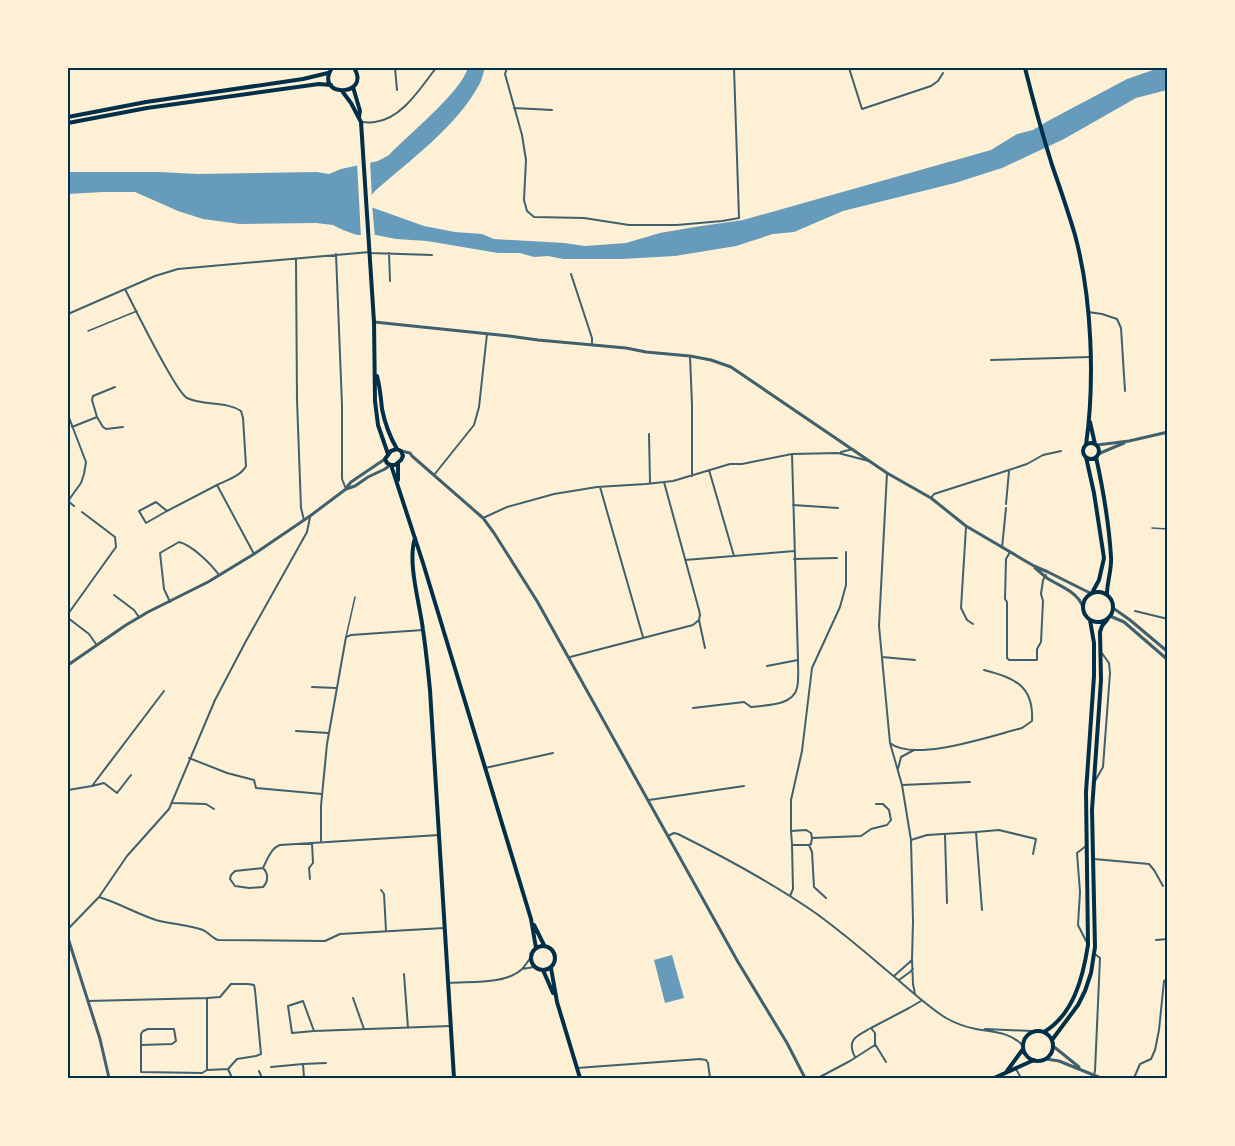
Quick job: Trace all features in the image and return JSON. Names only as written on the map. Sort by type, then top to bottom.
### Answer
[{"type":"main road","points":[[68,117],[146,102],[303,79],[328,73],[332,68]]},
{"type":"main road","points":[[354,68],[357,72],[353,87],[360,111],[370,253],[375,409],[388,454]]},
{"type":"main road","points":[[1025,68],[1075,236],[1082,271],[1088,312],[1090,357],[1090,419],[1083,452],[1094,493],[1104,558],[1100,580],[1085,598],[1083,605],[1084,614],[1090,620],[1093,631],[1094,676],[1086,792],[1088,945],[1084,969],[1071,1002],[1059,1021],[1044,1032]]},
{"type":"main road","points":[[328,73],[333,88],[342,91],[360,120]]},
{"type":"main road","points":[[68,123],[147,108],[322,83],[331,85]]},
{"type":"main road","points":[[342,91],[353,87]]},
{"type":"main road","points":[[375,371],[386,425],[390,437],[403,456],[398,463],[391,465]]},
{"type":"main road","points":[[1090,419],[1099,450],[1097,456],[1111,560],[1107,594]]},
{"type":"main road","points":[[1086,445],[1090,443],[1096,445]]},
{"type":"main road","points":[[399,451],[395,449],[388,454],[387,464],[391,465],[415,538],[531,919],[536,948]]},
{"type":"main road","points":[[1086,457],[1090,459],[1097,456]]},
{"type":"main road","points":[[398,463],[398,484]]},
{"type":"main road","points":[[415,538],[412,547],[415,586],[429,675],[454,1078]]},
{"type":"main road","points":[[1052,1040],[1078,1005],[1085,991],[1091,973],[1095,942],[1092,810],[1101,680],[1101,632],[1113,608],[1112,600],[1107,594],[1091,593]]},
{"type":"main road","points":[[1090,620],[1098,622],[1108,618]]},
{"type":"main road","points":[[531,919],[544,946]]},
{"type":"main road","points":[[544,946],[550,948],[555,954],[555,962],[551,968],[543,970],[534,967],[531,954],[536,948],[544,946]]},
{"type":"main road","points":[[551,968],[557,1002]]},
{"type":"main road","points":[[543,970],[557,1002],[580,1078]]},
{"type":"main road","points":[[1007,1072],[1022,1047],[1025,1037],[1032,1031],[1044,1032],[1052,1040],[1053,1046],[1046,1059],[1041,1061],[1028,1058],[1022,1047]]},
{"type":"main road","points":[[994,1078],[1034,1060]]},
{"type":"street","points":[[395,68],[397,90]]},
{"type":"street","points":[[360,120],[376,122],[396,114],[411,101],[436,68]]},
{"type":"street","points":[[507,68],[505,74],[522,135],[526,160],[527,211],[534,217],[584,218],[629,225],[677,225],[739,218],[734,68]]},
{"type":"street","points":[[849,68],[862,109],[930,86],[938,81],[943,73]]},
{"type":"street","points":[[515,109],[552,110]]},
{"type":"street","points":[[389,253],[390,281]]},
{"type":"street","points":[[336,254],[342,405],[342,479],[346,489]]},
{"type":"street","points":[[68,314],[178,269],[336,254],[432,255]]},
{"type":"street","points":[[296,259],[297,400],[301,508],[304,520]]},
{"type":"street","points":[[572,274],[592,338],[592,345]]},
{"type":"street","points":[[125,289],[164,364],[185,396],[233,407],[241,411],[243,421],[246,466],[244,470],[146,523],[139,511],[156,502],[167,511]]},
{"type":"street","points":[[1088,312],[1117,319],[1121,328],[1125,391]]},
{"type":"street","points":[[374,322],[690,356],[731,367],[887,473],[931,498],[966,525],[1074,594],[1083,605]]},
{"type":"street","points":[[434,476],[474,425],[480,407],[487,334]]},
{"type":"street","points":[[690,356],[692,476]]},
{"type":"street","points":[[991,360],[1090,357]]},
{"type":"street","points":[[115,387],[93,396],[92,400],[101,425],[106,429],[123,427]]},
{"type":"street","points":[[68,415],[86,462],[81,483],[68,501],[74,506]]},
{"type":"street","points":[[72,427],[97,417]]},
{"type":"street","points":[[1096,445],[1129,441],[1167,432]]},
{"type":"street","points":[[649,434],[650,484]]},
{"type":"street","points":[[1097,456],[1129,441]]},
{"type":"street","points":[[838,453],[853,449]]},
{"type":"street","points":[[399,451],[410,453],[483,518],[494,533],[569,657],[805,1078]]},
{"type":"street","points":[[931,498],[934,494],[1061,451]]},
{"type":"street","points":[[483,518],[507,507],[554,494],[600,487],[664,482],[730,464],[742,464],[792,453],[838,453],[871,461]]},
{"type":"street","points":[[693,708],[744,702],[751,707],[772,704],[791,698],[797,687],[792,453]]},
{"type":"street","points":[[402,458],[412,456]]},
{"type":"street","points":[[68,665],[139,617],[254,554],[310,516],[346,489],[351,482],[386,459]]},
{"type":"street","points":[[346,489],[391,465]]},
{"type":"street","points":[[708,470],[734,556]]},
{"type":"street","points":[[1002,548],[1009,470]]},
{"type":"street","points":[[887,473],[879,626],[890,743],[902,785],[911,840],[912,960],[915,994]]},
{"type":"street","points":[[664,482],[699,610],[705,648]]},
{"type":"street","points":[[217,485],[254,554]]},
{"type":"street","points":[[600,487],[643,637]]},
{"type":"street","points":[[793,505],[838,508]]},
{"type":"street","points":[[82,512],[115,537],[116,547],[68,616],[89,634],[96,645]]},
{"type":"street","points":[[68,929],[99,897],[127,856],[172,803],[215,700],[307,532],[310,516]]},
{"type":"street","points":[[966,525],[961,608],[967,620],[973,624]]},
{"type":"street","points":[[170,602],[164,589],[160,553],[179,542],[186,544],[219,575]]},
{"type":"street","points":[[685,560],[794,551]]},
{"type":"street","points":[[790,896],[793,889],[791,800],[802,751],[812,668],[840,607],[846,585],[846,552]]},
{"type":"street","points":[[1010,552],[1006,559],[1005,599],[1007,602],[1007,658],[1010,660],[1037,660],[1037,649],[1041,642],[1043,601],[1041,594],[1043,580],[1048,572]]},
{"type":"street","points":[[794,559],[837,558]]},
{"type":"street","points":[[1034,567],[1091,593]]},
{"type":"street","points":[[114,595],[134,610],[139,617]]},
{"type":"street","points":[[1113,608],[1167,652]]},
{"type":"street","points":[[1135,611],[1167,619]]},
{"type":"street","points":[[1108,618],[1124,622],[1167,660]]},
{"type":"street","points":[[569,657],[693,625],[699,621]]},
{"type":"street","points":[[321,843],[322,794],[328,733],[346,637],[423,630]]},
{"type":"street","points":[[1094,783],[1103,767],[1110,673],[1109,663],[1101,652]]},
{"type":"street","points":[[882,657],[915,660]]},
{"type":"street","points":[[767,666],[798,660]]},
{"type":"street","points":[[890,743],[894,747],[914,750],[938,749],[1022,728],[1032,721],[1031,699],[1015,681],[1004,675],[984,670]]},
{"type":"street","points":[[312,687],[336,688]]},
{"type":"street","points":[[92,786],[164,691]]},
{"type":"street","points":[[296,731],[328,733]]},
{"type":"street","points":[[898,770],[901,757],[914,750]]},
{"type":"street","points":[[485,768],[553,753]]},
{"type":"street","points":[[189,758],[226,773],[254,780],[256,788],[322,794]]},
{"type":"street","points":[[68,790],[104,783],[117,793],[131,775]]},
{"type":"street","points":[[902,785],[970,782]]},
{"type":"street","points":[[648,800],[744,786]]},
{"type":"street","points":[[172,803],[206,804],[214,809]]},
{"type":"street","points":[[812,838],[861,836],[871,829],[887,825],[891,820],[889,810],[883,804],[876,804]]},
{"type":"street","points":[[791,831],[806,830],[811,833],[812,838],[809,845]]},
{"type":"street","points":[[911,840],[927,835],[999,830],[1035,839],[1033,854]]},
{"type":"street","points":[[976,832],[982,910]]},
{"type":"street","points":[[668,836],[678,834],[750,871],[790,896],[946,1018],[976,1029],[1001,1033],[1019,1041],[1022,1047]]},
{"type":"street","points":[[945,834],[947,903]]},
{"type":"street","points":[[263,868],[275,847],[439,835]]},
{"type":"street","points":[[310,879],[309,868],[313,863],[312,843]]},
{"type":"street","points":[[792,846],[809,845]]},
{"type":"street","points":[[809,845],[812,852],[814,887],[826,898]]},
{"type":"street","points":[[1086,846],[1077,853],[1080,892],[1078,925],[1088,945]]},
{"type":"street","points":[[1094,860],[1149,864],[1163,886]]},
{"type":"street","points":[[263,868],[267,877],[263,887],[235,886],[230,879],[235,871],[263,868]]},
{"type":"street","points":[[381,890],[384,894],[386,932]]},
{"type":"street","points":[[99,897],[158,920],[206,931],[212,938],[218,940],[325,941],[340,934],[444,928]]},
{"type":"street","points":[[68,938],[100,1039],[109,1078]]},
{"type":"street","points":[[1156,940],[1167,939]]},
{"type":"street","points":[[1094,953],[1100,958],[1094,1075]]},
{"type":"street","points":[[448,983],[500,980],[522,969],[531,957]]},
{"type":"street","points":[[894,976],[912,960]]},
{"type":"street","points":[[522,969],[534,967]]},
{"type":"street","points":[[899,980],[913,968]]},
{"type":"street","points":[[404,974],[408,1028]]},
{"type":"street","points":[[1134,1078],[1140,1065],[1151,1059],[1155,1050],[1164,981],[1167,978]]},
{"type":"street","points":[[88,1001],[220,997],[231,984],[254,985],[261,1054],[237,1059],[228,1069],[207,1070],[202,1073],[141,1072],[141,1045],[141,1034],[143,1031],[174,1029],[176,1041],[172,1044],[141,1045]]},
{"type":"street","points":[[207,998],[207,1070]]},
{"type":"street","points":[[353,998],[364,1029]]},
{"type":"street","points":[[855,1057],[851,1050],[851,1043],[855,1038],[921,1000]]},
{"type":"street","points":[[314,1031],[303,1002],[288,1006],[292,1033],[450,1026]]},
{"type":"street","points":[[871,1028],[875,1034],[875,1044],[886,1062]]},
{"type":"street","points":[[976,1029],[1032,1031]]},
{"type":"street","points":[[818,1078],[875,1044]]},
{"type":"street","points":[[1053,1046],[1082,1070]]},
{"type":"street","points":[[577,1068],[700,1059],[708,1063],[710,1078]]},
{"type":"street","points":[[1046,1059],[1059,1061],[1101,1078]]},
{"type":"street","points":[[271,1066],[326,1063]]},
{"type":"street","points":[[303,1064],[304,1078]]},
{"type":"street","points":[[228,1069],[232,1078]]},
{"type":"street","points":[[1016,1069],[1021,1078]]},
{"type":"street","points":[[259,1071],[262,1078]]},
{"type":"lane","points":[[88,331],[137,311]]},
{"type":"lane","points":[[1152,528],[1167,529]]},
{"type":"lane","points":[[346,637],[355,597]]},
{"type":"water","points":[[468,68],[485,68],[480,83],[470,100],[445,129],[375,191],[367,200],[368,206],[424,226],[455,232],[482,234],[494,239],[585,246],[626,243],[660,233],[743,220],[991,150],[1017,134],[1033,130],[1127,79],[1159,68],[1167,68],[1167,90],[1136,98],[1064,139],[1002,168],[955,183],[843,211],[794,232],[773,234],[736,246],[675,256],[621,259],[534,257],[520,253],[498,253],[427,241],[357,235],[333,225],[316,223],[240,224],[203,219],[135,192],[68,194],[68,172],[198,174],[317,172],[329,174],[378,161],[389,155],[445,101]]},
{"type":"water","points":[[672,955],[684,998],[665,1003],[654,960]]},
{"type":"pier","points":[[370,160],[372,199],[370,201],[375,238],[361,238],[357,162]]}]
